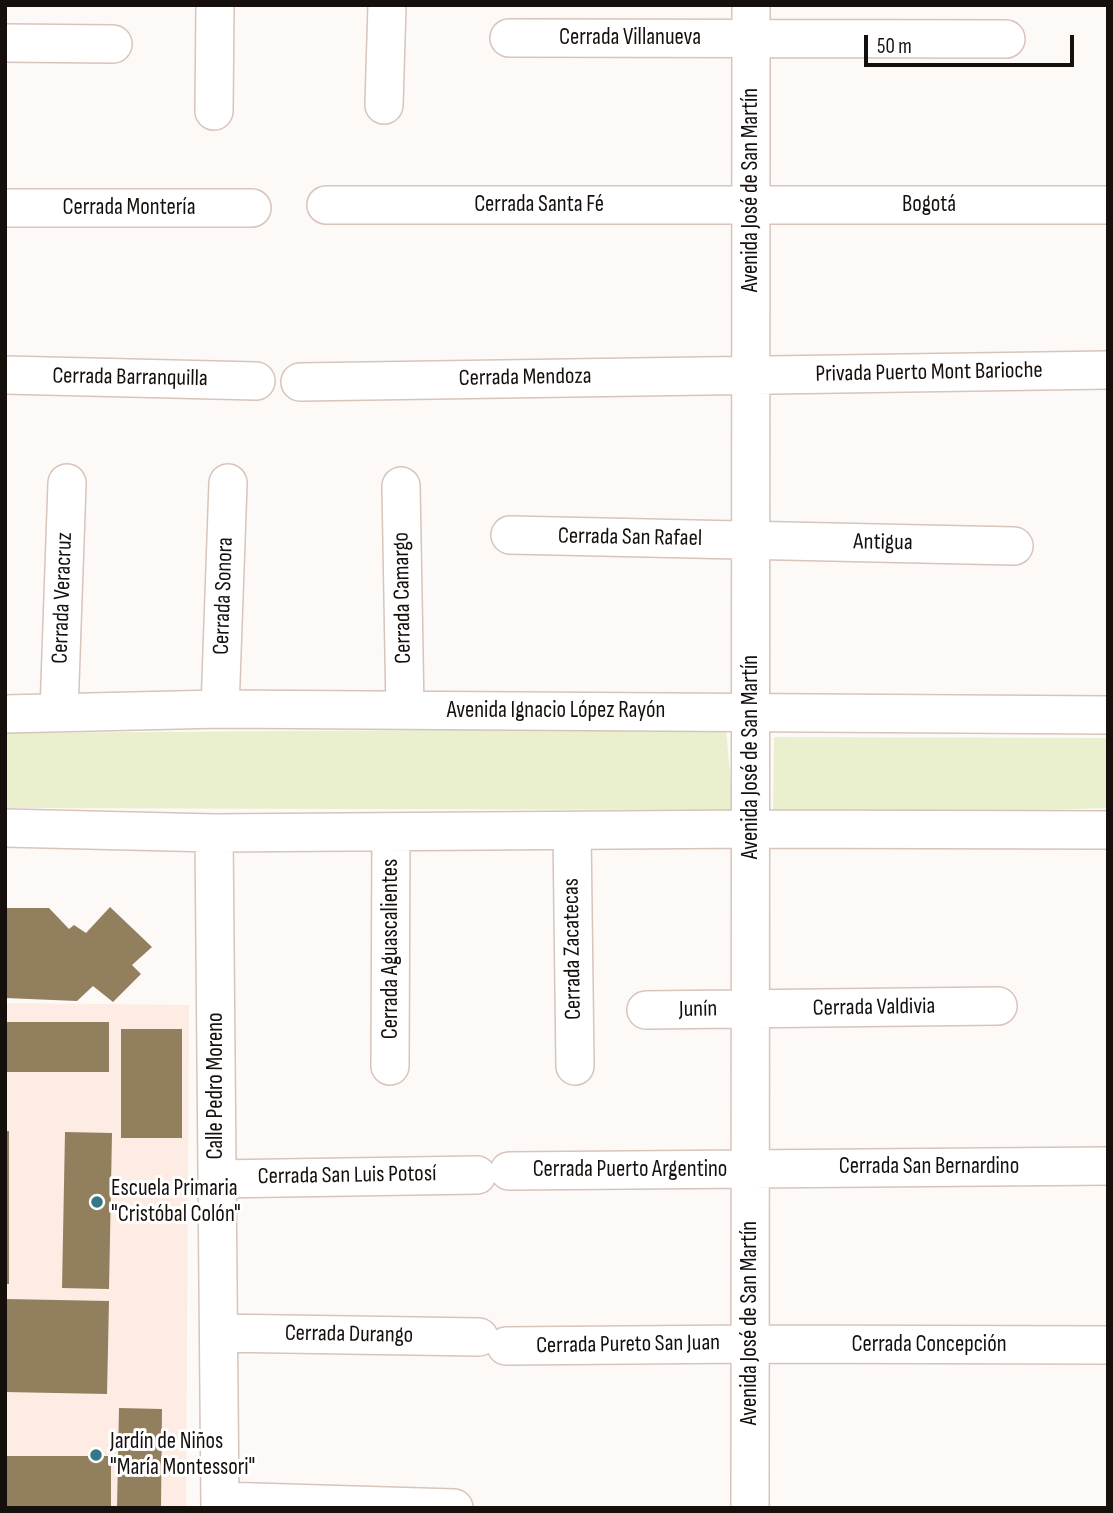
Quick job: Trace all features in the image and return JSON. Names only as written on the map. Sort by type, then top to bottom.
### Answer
[{"type":"street","points":[[214,110],[215,5]]},
{"type":"street","points":[[384,104],[387,5]]},
{"type":"street","name":"Cerrada Villanueva","points":[[509,38],[751,22],[1006,39]]},
{"type":"street","name":"Avenida José de San Martín","points":[[750,1508],[751,22]]},
{"type":"street","points":[[5,43],[113,44]]},
{"type":"street","name":"Cerrada Santa Fé","points":[[326,205],[751,205]]},
{"type":"street","name":"Bogotá","points":[[751,205],[1108,205]]},
{"type":"street","name":"Cerrada Montería","points":[[5,208],[252,208]]},
{"type":"street","name":"Privada Puerto Mont Barioche","points":[[751,375],[1108,370]]},
{"type":"street","name":"Cerrada Barranquilla","points":[[5,375],[256,382]]},
{"type":"street","name":"Cerrada Mendoza","points":[[300,382],[751,375]]},
{"type":"street","name":"Cerrada Veracruz","points":[[59,712],[66,483]]},
{"type":"street","name":"Cerrada Sonora","points":[[220,709],[228,483]]},
{"type":"street","name":"Cerrada Camargo","points":[[401,486],[405,710]]},
{"type":"street","name":"Cerrada San Rafael","points":[[510,535],[751,540]]},
{"type":"street","name":"Antigua","points":[[751,540],[1014,546]]},
{"type":"street","name":"Avenida Ignacio López Rayón","points":[[5,714],[220,709],[1108,715]]},
{"type":"street","points":[[5,828],[214,833],[751,829],[1108,830]]},
{"type":"street","name":"Cerrada Zacatecas","points":[[572,831],[575,1066]]},
{"type":"street","name":"Cerrada Aguascalientes","points":[[390,1066],[391,832]]},
{"type":"street","name":"Calle Pedro Moreno","points":[[214,833],[220,1505]]},
{"type":"street","name":"Cerrada Valdivia","points":[[750,1009],[998,1006]]},
{"type":"street","name":"Junín","points":[[646,1010],[750,1009]]},
{"type":"street","name":"Cerrada San Bernardino","points":[[751,1169],[1108,1166]]},
{"type":"street","name":"Cerrada Puerto Argentino","points":[[493,1173],[751,1169]]},
{"type":"street","name":"Cerrada San Luis Potosí","points":[[217,1179],[493,1173]]},
{"type":"street","name":"Cerrada Durango","points":[[219,1333],[493,1342]]},
{"type":"street","name":"Cerrada Pureto San Juan","points":[[493,1342],[750,1344]]},
{"type":"street","name":"Cerrada Concepción","points":[[750,1344],[1108,1345]]},
{"type":"street","points":[[220,1505],[454,1508]]},
{"type":"shaded area","name":"Escuela Primaria \"Cristóbal Colón\"","points":[[5,1003],[189,1005],[186,1508],[5,1508]]},
{"type":"green space","points":[[726,728],[733,810],[5,808],[5,733]]},
{"type":"green space","points":[[774,737],[1108,738],[1108,808],[773,818]]},
{"type":"building","points":[[110,907],[152,947],[132,965],[141,974],[113,1002],[93,986],[77,1001],[5,998],[5,908],[49,908],[69,929],[74,925],[86,933]]},
{"type":"building","points":[[5,1022],[109,1022],[109,1072],[5,1072]]},
{"type":"building","points":[[121,1029],[182,1029],[182,1138],[121,1138]]},
{"type":"building","points":[[5,1131],[9,1131],[9,1284],[5,1284]]},
{"type":"building","points":[[65,1132],[112,1133],[109,1289],[62,1288]]},
{"type":"building","points":[[5,1299],[109,1301],[107,1394],[5,1392]]},
{"type":"building","points":[[119,1408],[162,1409],[161,1508],[117,1508]]},
{"type":"building","points":[[7,1456],[111,1456],[111,1508],[7,1508]]},
{"type":"place","name":"Escuela Primaria \"Cristóbal Colón\"","points":[[97,1202]]},
{"type":"place","name":"Jardín de Niños \"María Montessori\"","points":[[96,1455]]}]
